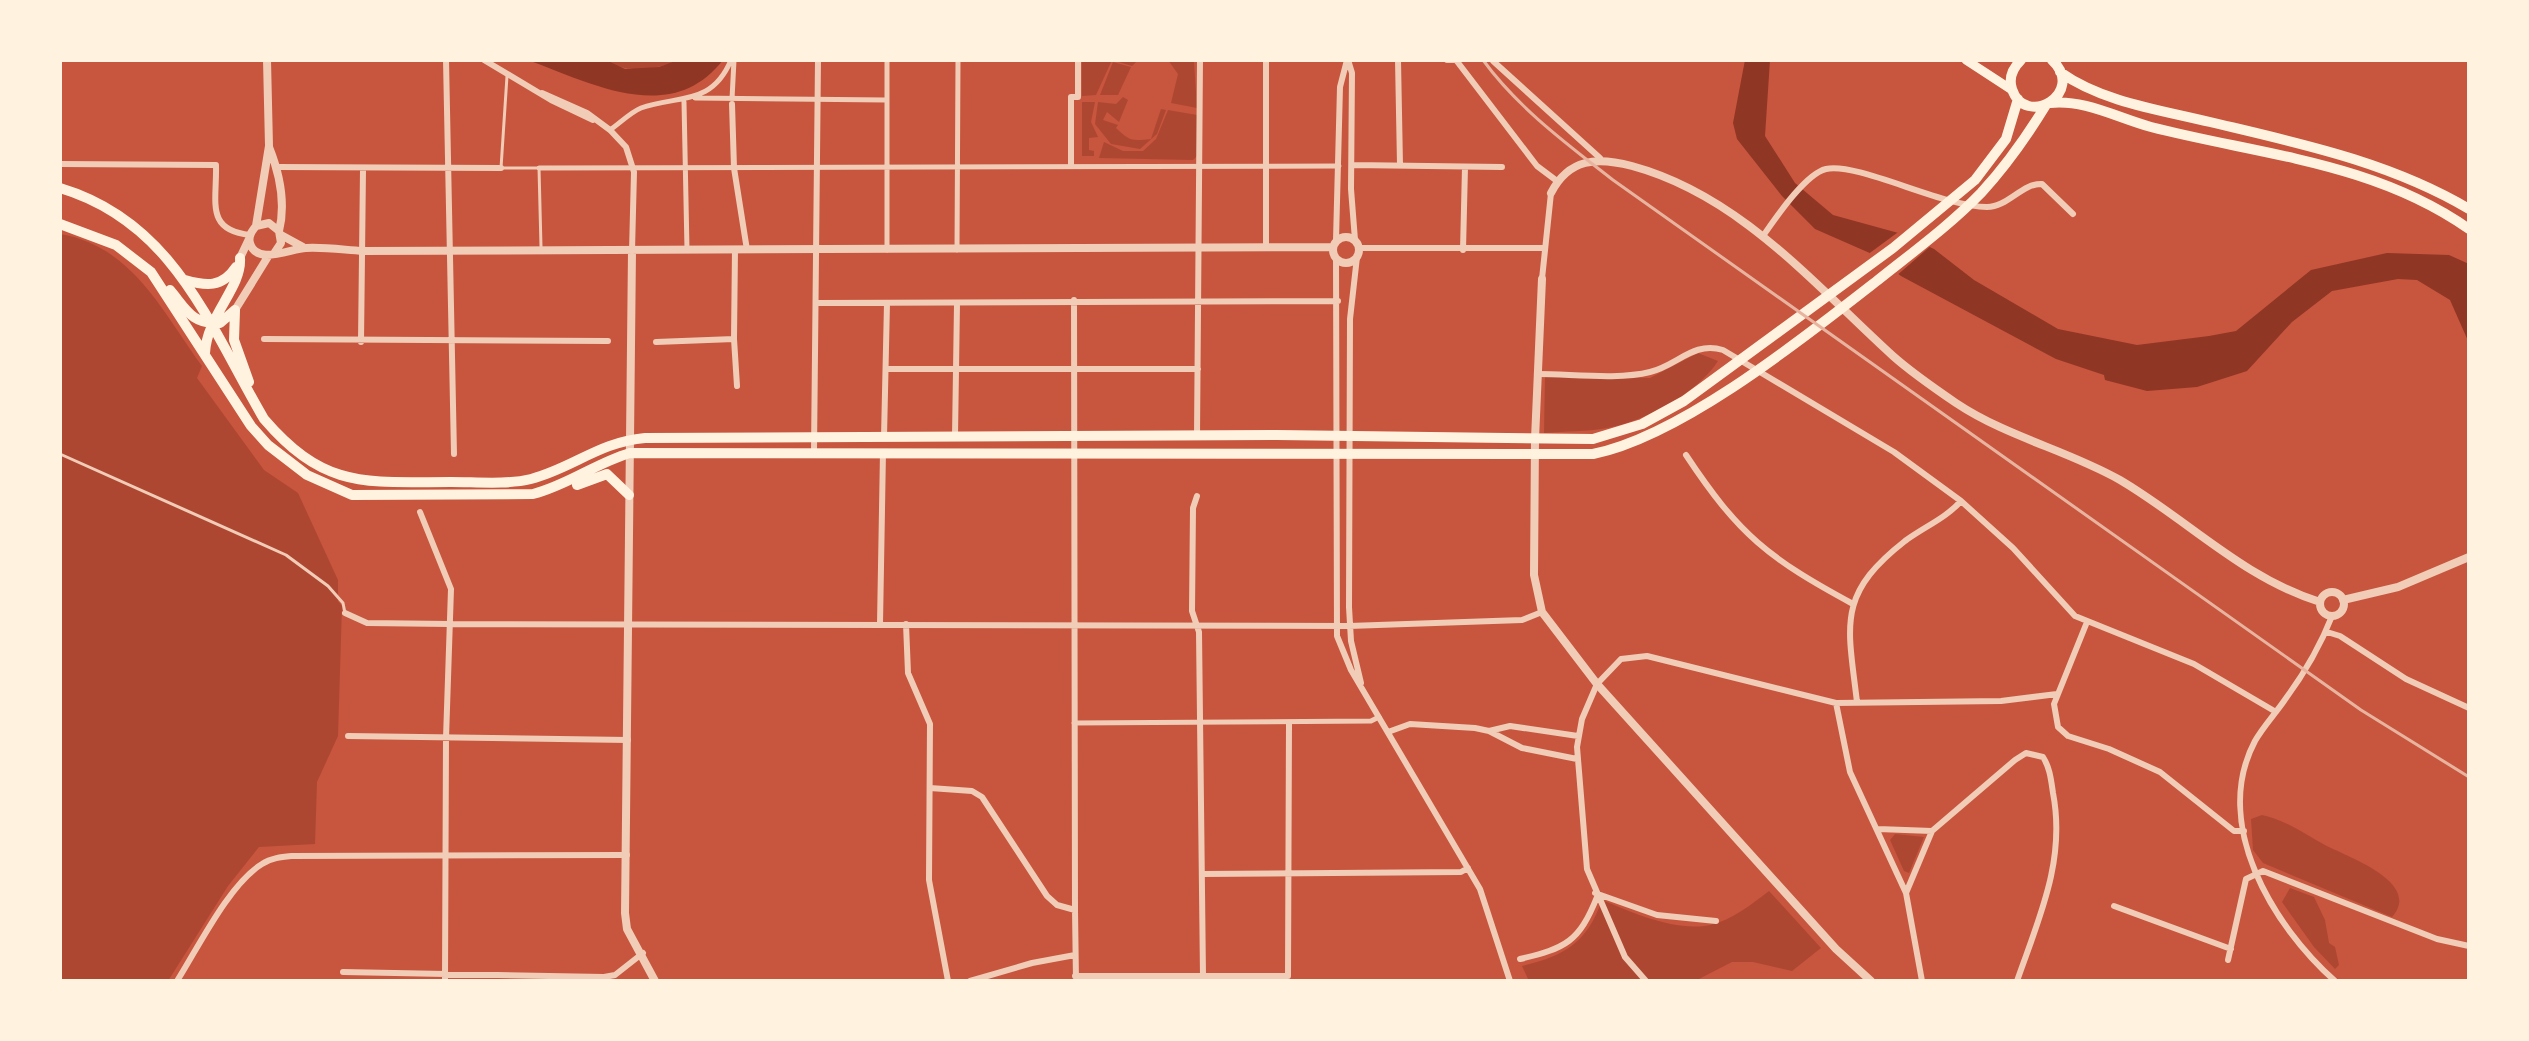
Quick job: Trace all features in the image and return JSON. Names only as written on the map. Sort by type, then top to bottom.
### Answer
[{"type":"main road","points":[[1966,60],[2029,105],[2078,105],[2128,120],[2346,170],[2427,203],[2469,229]]},
{"type":"main road","points":[[60,188],[93,199],[128,220],[161,250],[185,280],[264,419],[293,448],[314,463],[354,481],[530,479],[609,444],[630,439],[1197,436],[1593,439],[1617,434],[1673,408],[1933,217],[1975,180],[2012,128],[2015,94],[2011,75],[2020,60]]},
{"type":"main road","points":[[2057,64],[2084,87],[2371,164],[2469,209]]},
{"type":"main road","points":[[151,272],[251,426],[268,445],[307,475],[352,495],[533,494],[563,485],[613,458],[630,453],[1593,454],[1624,446],[1682,416],[1745,377],[1907,257],[1979,194],[2006,164],[2061,90],[2057,64]]},
{"type":"main road","points":[[60,224],[116,245],[162,280],[190,316],[210,324],[220,323],[235,310]]},
{"type":"main road","points":[[185,280],[210,286],[220,283],[231,275],[240,258]]},
{"type":"main road","points":[[205,353],[210,324],[237,278],[240,258]]},
{"type":"main road","points":[[235,310],[234,340],[255,403]]},
{"type":"main road","points":[[563,485],[576,485],[607,474],[629,495]]},
{"type":"street","points":[[240,258],[256,226],[269,146],[267,60]]},
{"type":"street","points":[[446,60],[454,454]]},
{"type":"street","points":[[484,60],[610,130],[626,147],[632,166],[625,913],[627,929],[643,953],[655,981]]},
{"type":"street","points":[[610,130],[646,106],[695,98],[719,80],[732,60]]},
{"type":"street","points":[[732,60],[734,168],[747,250]]},
{"type":"street","points":[[814,451],[819,249],[818,60]]},
{"type":"street","points":[[887,60],[887,250]]},
{"type":"street","points":[[957,250],[958,60]]},
{"type":"street","points":[[1071,166],[1071,97],[1078,97],[1078,60]]},
{"type":"street","points":[[1197,436],[1200,60]]},
{"type":"street","points":[[1266,60],[1266,249]]},
{"type":"street","points":[[1348,60],[1352,73],[1351,189],[1357,248],[1351,291],[1349,626],[1362,686]]},
{"type":"street","points":[[1348,60],[1340,87],[1334,244],[1338,301],[1336,626],[1339,644],[1480,889],[1510,981]]},
{"type":"street","points":[[1398,60],[1400,165]]},
{"type":"street","points":[[1447,60],[1456,60],[1537,166],[1557,181]]},
{"type":"street","points":[[1494,60],[1600,158],[1669,176],[1722,205],[1763,236],[1894,357],[1956,403],[2001,428],[2117,479],[2249,570],[2320,602],[2323,612],[2332,616],[2341,612],[2343,600]]},
{"type":"street","points":[[695,98],[732,101],[886,100]]},
{"type":"street","points":[[684,102],[687,250]]},
{"type":"street","points":[[235,310],[272,253],[280,233],[277,167],[269,146]]},
{"type":"street","points":[[1600,158],[1577,165],[1557,181],[1551,193],[1544,248],[1535,439],[1534,575],[1542,612],[1597,684],[1778,886],[1871,981]]},
{"type":"street","points":[[60,164],[216,165],[219,222],[226,230],[250,237]]},
{"type":"street","points":[[1353,165],[1502,167]]},
{"type":"street","points":[[539,168],[1339,166]]},
{"type":"street","points":[[277,167],[363,170],[501,168]]},
{"type":"street","points":[[1463,250],[1465,167]]},
{"type":"street","points":[[1763,236],[1804,185],[1825,169],[1843,169],[1937,198],[1990,207],[2038,183],[2049,188],[2073,214]]},
{"type":"street","points":[[361,342],[363,170]]},
{"type":"street","points":[[256,226],[269,223],[303,247]]},
{"type":"street","points":[[250,237],[255,251],[272,253],[303,247],[363,251],[1266,249],[1334,244],[1346,236],[1357,248],[1544,248]]},
{"type":"street","points":[[1336,258],[1349,263],[1357,248]]},
{"type":"street","points":[[735,249],[737,386]]},
{"type":"street","points":[[818,303],[957,304],[1200,299],[1338,301]]},
{"type":"street","points":[[1074,300],[1072,452],[1076,978],[1288,976],[1289,723]]},
{"type":"street","points":[[884,437],[887,303]]},
{"type":"street","points":[[955,436],[957,304]]},
{"type":"street","points":[[264,339],[361,342],[608,341]]},
{"type":"street","points":[[656,342],[734,339]]},
{"type":"street","points":[[1539,374],[1645,374],[1672,364],[1699,347],[1723,350],[1894,452],[1961,501],[2013,548],[2069,612],[2194,664],[2276,712]]},
{"type":"street","points":[[886,369],[1198,369]]},
{"type":"street","points":[[880,624],[883,452]]},
{"type":"street","points":[[1686,455],[1717,503],[1750,538],[1796,573],[1853,604]]},
{"type":"street","points":[[1197,496],[1193,508],[1192,611],[1197,625],[1200,723],[1203,976]]},
{"type":"street","points":[[1857,702],[1848,623],[1853,604],[1882,561],[1961,501]]},
{"type":"street","points":[[420,512],[448,574],[451,589],[446,738],[445,977]]},
{"type":"street","points":[[2320,602],[2331,592],[2343,600],[2398,587],[2469,557]]},
{"type":"street","points":[[345,613],[367,623],[1349,626],[1522,620],[1542,612]]},
{"type":"street","points":[[2332,616],[2327,632],[2256,739],[2243,775],[2246,850],[2255,873],[2294,936],[2332,980]]},
{"type":"street","points":[[2087,622],[2057,694],[2055,717],[2064,733],[2160,772],[2202,802],[2234,831],[2244,831]]},
{"type":"street","points":[[906,624],[908,673],[925,706],[930,724],[930,899],[948,981]]},
{"type":"street","points":[[2327,632],[2340,636],[2406,679],[2469,708]]},
{"type":"street","points":[[1646,981],[1625,957],[1596,895],[1583,840],[1578,736],[1597,684],[1621,659],[1647,656],[1836,703],[2001,701],[2057,694]]},
{"type":"street","points":[[1836,703],[1850,772],[1906,893],[1922,981]]},
{"type":"street","points":[[1074,723],[1289,723],[1371,721],[1379,717]]},
{"type":"street","points":[[1388,732],[1410,724],[1489,731],[1510,726],[1578,736]]},
{"type":"street","points":[[1489,731],[1522,748],[1577,759]]},
{"type":"street","points":[[348,736],[628,740]]},
{"type":"street","points":[[1906,893],[1932,831],[2015,760],[2026,753],[2043,757],[2049,770],[2058,837],[2054,874],[2017,981]]},
{"type":"street","points":[[930,788],[972,791],[982,797],[1047,896],[1057,905],[1075,910]]},
{"type":"street","points":[[1878,829],[1932,831]]},
{"type":"street","points":[[177,981],[250,875],[266,862],[292,856],[627,855]]},
{"type":"street","points":[[1202,874],[1461,872],[1468,868]]},
{"type":"street","points":[[2228,960],[2246,879],[2263,871],[2437,939],[2469,946]]},
{"type":"street","points":[[1596,895],[1657,915],[1716,921]]},
{"type":"street","points":[[1520,959],[1549,952],[1569,942],[1585,924],[1596,895]]},
{"type":"street","points":[[2114,906],[2231,949]]},
{"type":"street","points":[[343,972],[445,977],[604,977],[615,975],[643,953]]},
{"type":"street","points":[[970,981],[1032,963],[1075,955]]},
{"type":"lane","points":[[508,73],[504,84],[501,168],[539,168],[541,250]]},
{"type":"lane","points":[[60,454],[286,555],[328,586],[343,603],[345,613]]},
{"type":"shaded area","points":[[528,60],[606,60],[625,69],[659,67],[678,60],[723,60],[702,80],[679,92],[655,96],[604,88]]},
{"type":"shaded area","points":[[606,60],[678,60],[661,66],[632,69]]},
{"type":"shaded area","points":[[1082,60],[1112,60],[1096,95],[1082,96]]},
{"type":"shaded area","points":[[1112,60],[1138,60],[1132,66]]},
{"type":"shaded area","points":[[1168,60],[1194,62],[1197,108],[1171,103],[1178,74]]},
{"type":"shaded area","points":[[1745,60],[1770,60],[1765,136],[1795,183],[1833,215],[1902,234],[1934,249],[1974,280],[2058,329],[2137,345],[2236,331],[2311,270],[2387,253],[2449,255],[2469,264],[2469,343],[2450,300],[2417,280],[2398,279],[2332,291],[2292,322],[2247,371],[2197,387],[2147,391],[2105,380],[2104,375],[2056,359],[1901,276],[1872,254],[1815,229],[1782,196],[1737,139],[1733,123]]},
{"type":"shaded area","points":[[1113,62],[1131,67],[1118,95],[1100,95]]},
{"type":"shaded area","points":[[1123,97],[1128,100],[1119,122],[1107,112],[1103,120],[1118,125],[1116,128],[1131,139],[1151,139],[1161,109],[1166,110],[1157,134],[1140,149],[1111,144],[1095,124],[1098,102],[1116,104]]},
{"type":"shaded area","points":[[1082,102],[1095,102],[1091,122],[1098,137],[1089,138],[1089,150],[1094,151],[1094,156],[1082,156]]},
{"type":"shaded area","points":[[1168,110],[1197,115],[1198,155],[1193,160],[1099,158],[1104,142],[1123,151],[1143,151],[1156,139]]},
{"type":"shaded area","points":[[60,234],[108,252],[127,267],[159,304],[202,366],[197,378],[264,470],[298,493],[338,580],[338,601],[342,606],[338,736],[317,782],[315,844],[259,847],[228,886],[168,981],[60,981]]},
{"type":"shaded area","points":[[1698,353],[1718,361],[1684,395],[1653,413],[1607,428],[1544,433],[1545,376],[1650,378]]},
{"type":"shaded area","points":[[2262,815],[2287,824],[2378,872],[2398,893],[2399,904],[2392,917],[2263,863],[2253,850],[2251,819]]},
{"type":"shaded area","points":[[1895,834],[1924,837],[1909,873],[1904,871],[1890,840]]},
{"type":"shaded area","points":[[2290,888],[2314,897],[2325,920],[2329,943],[2335,947],[2339,965],[2335,969],[2314,947],[2282,902]]},
{"type":"shaded area","points":[[1769,891],[1821,948],[1792,971],[1753,962],[1732,962],[1695,981],[1529,981],[1522,966],[1550,958],[1572,945],[1589,927],[1602,900],[1669,924],[1697,926],[1726,919]]},
{"type":"pier","points":[[1901,230],[1933,244],[1895,277],[1867,255]]},
{"type":"railway","points":[[1483,60],[1527,110],[1613,180],[2361,710],[2469,777]]}]
